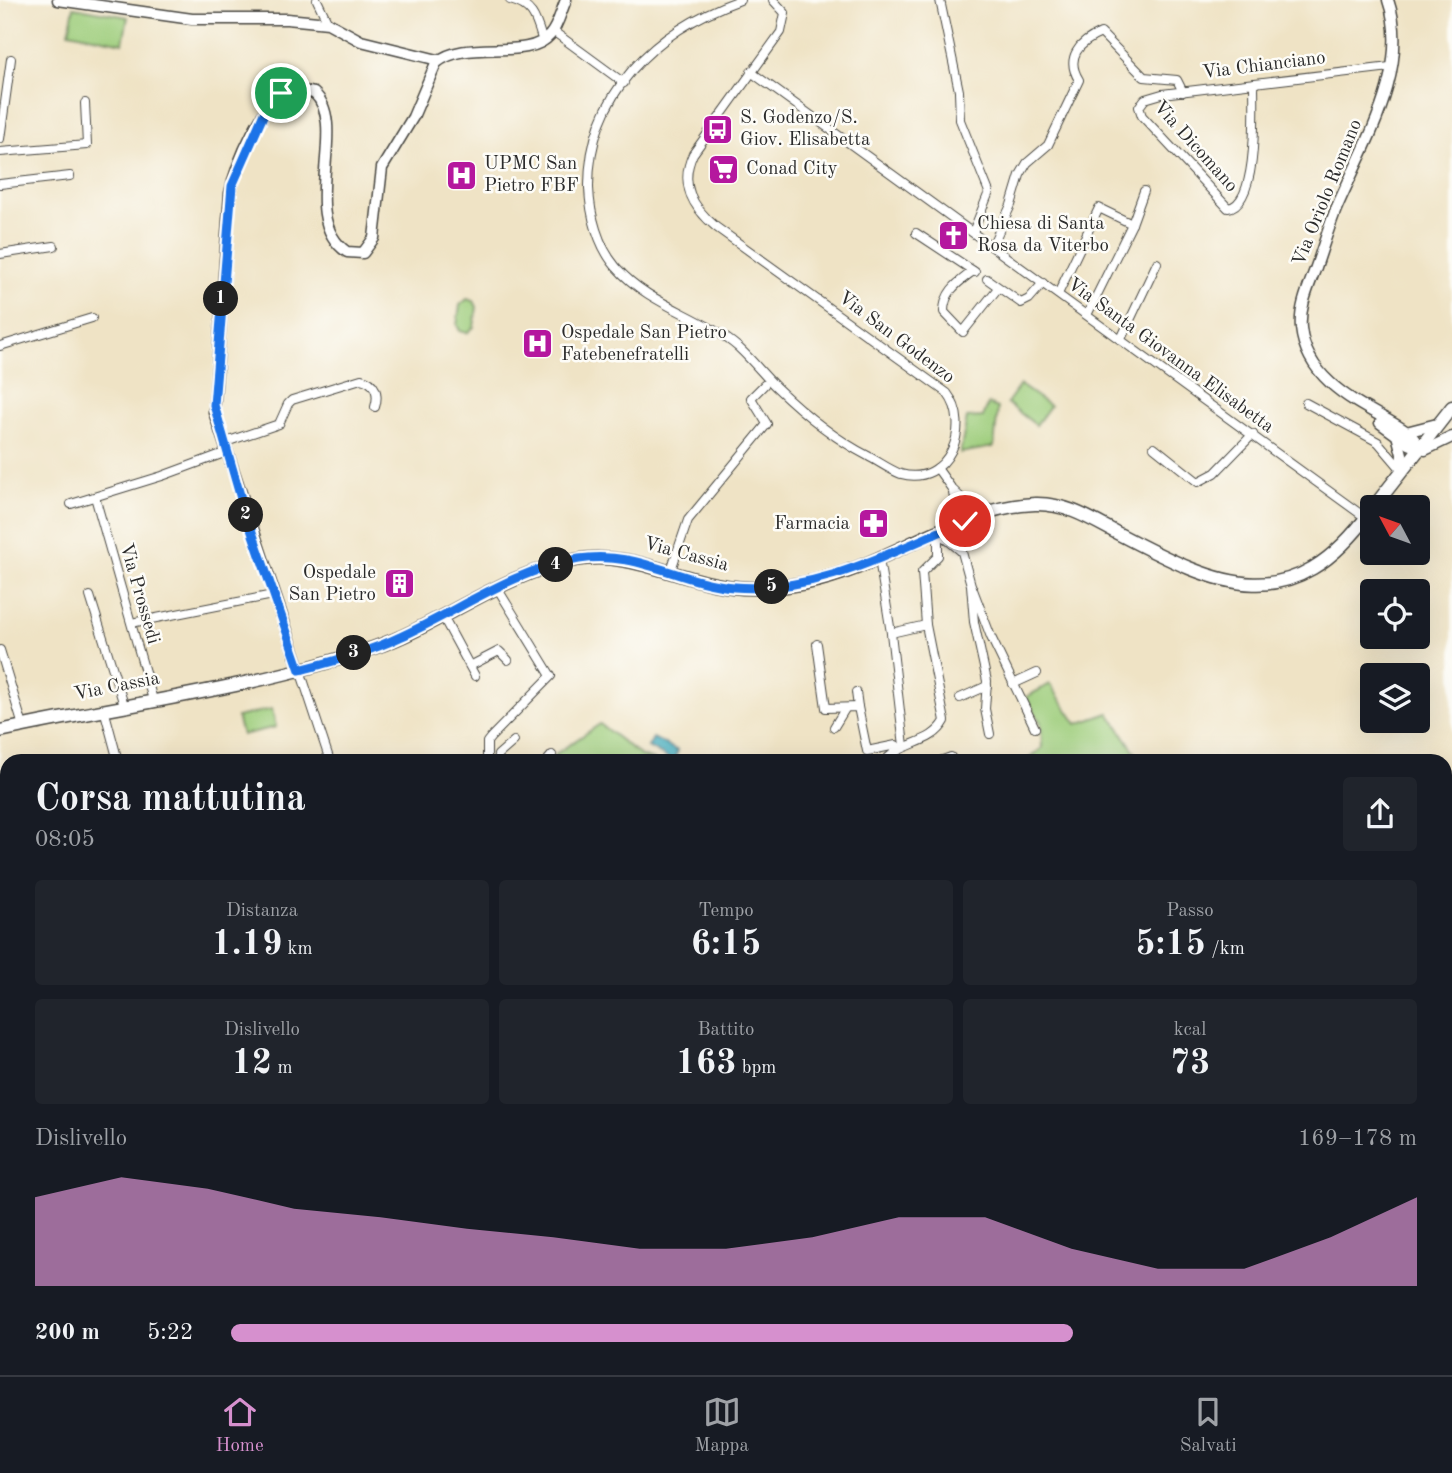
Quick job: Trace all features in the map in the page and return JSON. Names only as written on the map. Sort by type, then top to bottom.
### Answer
[{"type":"main road","name":"Via Cassia","points":[[1382,495],[1452,407]]},
{"type":"main road","name":"Via Cassia","points":[[0,731],[300,670],[386,643],[496,586],[543,568],[591,558],[623,558],[731,587],[767,587],[814,581],[878,559],[979,515],[1027,504],[1061,506],[1179,562],[1232,581],[1260,585],[1282,583],[1308,573],[1340,549],[1360,524]]},
{"type":"street","points":[[58,0],[192,19],[287,19],[328,23],[361,41],[438,60],[464,51],[524,47],[543,42],[553,31],[566,0]]},
{"type":"street","points":[[317,0],[328,23]]},
{"type":"street","points":[[510,0],[523,3],[533,11],[543,42]]},
{"type":"street","points":[[740,0],[713,10],[673,32],[624,83],[597,129],[590,168],[593,220],[616,268],[655,300],[727,338],[793,403],[830,434],[901,474],[921,474],[937,468],[952,489],[979,515]]},
{"type":"street","points":[[751,72],[785,23],[782,8],[773,0]]},
{"type":"street","points":[[940,0],[959,91],[960,120],[989,192],[973,232]]},
{"type":"street","name":"Via Oriolo Romano","points":[[1388,0],[1392,29],[1390,67],[1381,111],[1336,208],[1301,317],[1305,347],[1315,367],[1336,388],[1416,441],[1418,447]]},
{"type":"street","points":[[553,31],[624,83]]},
{"type":"street","points":[[992,246],[1011,205],[1020,175],[1027,163],[1048,145],[1079,80],[1072,67],[1073,54],[1088,38],[1101,33],[1144,77],[1171,78],[1182,85],[1183,92]]},
{"type":"street","points":[[0,139],[11,59]]},
{"type":"street","points":[[328,754],[225,447],[214,405],[230,193],[236,171],[266,109],[278,94],[291,89],[312,93],[320,100],[326,118],[323,186],[329,221],[339,246],[349,253],[361,254],[369,249],[374,238],[382,168],[413,117],[426,79],[438,60]]},
{"type":"street","name":"Via Chianciano","points":[[1143,101],[1159,94],[1390,67]]},
{"type":"street","name":"Via San Godenzo","points":[[751,72],[699,143],[688,165],[687,184],[693,203],[707,219],[947,393],[956,408],[959,424],[953,449],[937,468]]},
{"type":"street","name":"Via Santa Giovanna Elisabetta","points":[[751,72],[1252,435],[1360,505]]},
{"type":"street","name":"Via Dicomano","points":[[1143,101],[1139,107],[1142,116],[1220,202],[1230,208],[1242,199],[1252,164],[1254,83]]},
{"type":"street","points":[[0,152],[87,145],[85,103]]},
{"type":"street","points":[[0,184],[70,176]]},
{"type":"street","points":[[1087,315],[1132,223],[1144,191]]},
{"type":"street","points":[[1058,294],[1099,208],[1132,223]]},
{"type":"street","points":[[916,233],[976,272],[958,282],[944,304],[947,317],[963,332],[998,288]]},
{"type":"street","points":[[0,254],[54,246]]},
{"type":"street","points":[[1121,339],[1157,263]]},
{"type":"street","points":[[987,279],[1021,303],[1029,299],[1043,283]]},
{"type":"street","points":[[0,346],[92,318]]},
{"type":"street","points":[[71,504],[272,428],[279,424],[292,400],[361,379],[368,380],[375,388],[375,407]]},
{"type":"street","points":[[671,570],[688,520],[767,424],[751,398],[764,384]]},
{"type":"street","points":[[1306,403],[1382,444],[1401,469]]},
{"type":"street","points":[[1401,469],[1401,433],[1437,424]]},
{"type":"street","points":[[1154,447],[1198,482],[1215,473],[1252,435]]},
{"type":"street","points":[[1418,447],[1430,449],[1452,437]]},
{"type":"street","points":[[952,489],[962,522],[962,552],[971,585],[1013,684],[1035,728]]},
{"type":"street","name":"Via Prossedi","points":[[95,497],[153,700]]},
{"type":"street","points":[[939,533],[962,552]]},
{"type":"street","points":[[894,754],[902,748],[933,736],[945,721],[926,625],[922,572],[938,556],[939,533]]},
{"type":"street","points":[[878,559],[891,633],[902,748]]},
{"type":"street","points":[[971,585],[973,619],[987,686],[985,709],[990,734]]},
{"type":"street","points":[[488,754],[491,737],[551,676],[496,586]]},
{"type":"street","points":[[136,622],[273,594]]},
{"type":"street","points":[[90,596],[124,705]]},
{"type":"street","points":[[442,615],[475,676]]},
{"type":"street","points":[[891,633],[926,625]]},
{"type":"street","points":[[817,644],[827,708],[858,707]]},
{"type":"street","points":[[0,650],[23,726]]},
{"type":"street","points":[[470,666],[499,651],[508,660]]},
{"type":"street","points":[[1013,684],[1037,673]]},
{"type":"street","points":[[960,698],[987,686]]},
{"type":"street","points":[[856,692],[864,749],[872,751],[896,745],[902,748]]},
{"type":"street","points":[[104,709],[116,754]]},
{"type":"street","points":[[834,727],[845,709]]},
{"type":"street","points":[[1019,721],[1028,716]]},
{"type":"street","points":[[499,754],[514,741]]},
{"type":"green space","points":[[74,7],[128,17],[123,43],[69,32]]},
{"type":"green space","points":[[467,299],[474,301],[477,307],[474,327],[467,333],[460,331],[457,325],[460,305]]},
{"type":"green space","points":[[1020,385],[1050,406],[1036,425],[1007,403]]},
{"type":"green space","points":[[988,404],[998,408],[994,447],[960,453],[967,418],[983,417]]},
{"type":"green space","points":[[1050,684],[1077,724],[1109,713],[1136,754],[1035,754],[1042,748],[1041,723],[1026,697]]},
{"type":"green space","points":[[272,709],[276,727],[242,735],[237,717]]},
{"type":"green space","points":[[600,724],[638,754],[556,754]]},
{"type":"water","points":[[653,738],[678,751],[676,754],[660,754],[648,747]]},
{"type":"place","name":"S. Godenzo/S. Giov. Elisabetta","points":[[717,129]]},
{"type":"place","name":"Conad City","points":[[723,169]]},
{"type":"place","name":"UPMC San Pietro FBF","points":[[461,175]]},
{"type":"place","name":"Chiesa di Santa Rosa da Viterbo","points":[[954,235]]},
{"type":"place","name":"Ospedale San Pietro Fatebenefratelli","points":[[538,344]]},
{"type":"place","name":"Farmacia","points":[[873,524]]},
{"type":"place","name":"Ospedale San Pietro","points":[[399,584]]},
{"type":"route","points":[[281,93],[266,109],[239,164],[230,193],[214,412],[244,509],[300,670],[386,643],[499,585],[566,562],[591,558],[623,558],[731,587],[803,584],[866,564],[965,521]]}]
